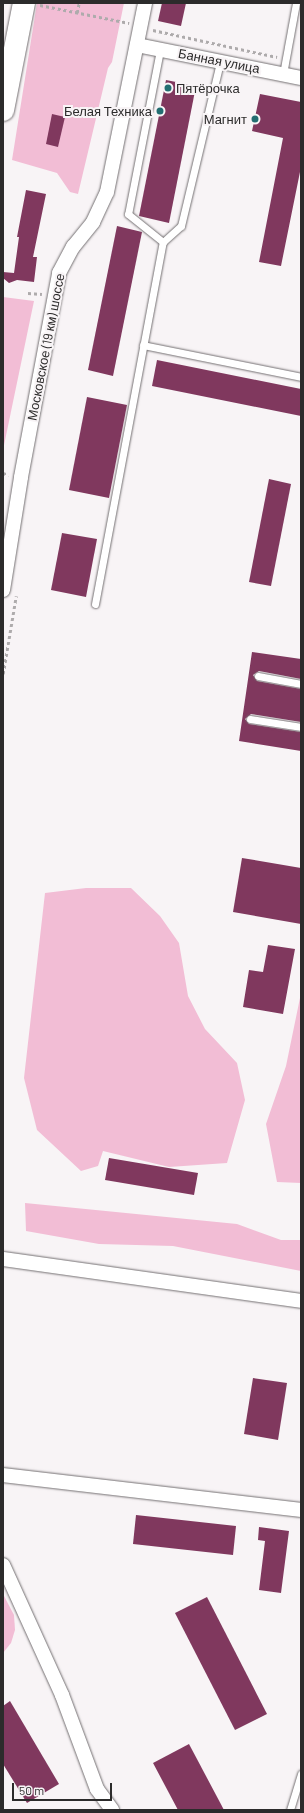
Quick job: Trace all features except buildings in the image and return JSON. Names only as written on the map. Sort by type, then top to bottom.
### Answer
[{"type":"main road","points":[[3,110],[31,4]]},
{"type":"street","name":"Московское (19 км) шоссе","points":[[10,589],[21,477],[59,273],[73,247],[92,222],[107,192],[148,48],[145,3]]},
{"type":"street","name":"Банная улица","points":[[148,48],[301,78]]},
{"type":"street","points":[[3,1259],[301,1301]]},
{"type":"street","points":[[3,1475],[301,1510]]},
{"type":"street","points":[[3,1565],[62,1695],[98,1789],[112,1810]]},
{"type":"lane","points":[[283,74],[296,3]]},
{"type":"lane","points":[[148,48],[128,214],[163,242]]},
{"type":"lane","points":[[94,604],[163,242],[181,226],[220,62]]},
{"type":"lane","points":[[143,345],[301,377]]},
{"type":"lane","points":[[258,676],[301,684]]},
{"type":"lane","points":[[250,719],[301,727]]},
{"type":"lane","points":[[290,1810],[301,1774]]},
{"type":"path","points":[[77,13],[79,3]]},
{"type":"path","points":[[31,4],[147,27],[286,59]]},
{"type":"path","points":[[147,27],[148,48]]},
{"type":"path","points":[[3,674],[10,589]]},
{"type":"shaded area","points":[[37,3],[124,3],[112,62],[108,68],[78,194],[70,192],[57,173],[12,160]]},
{"type":"shaded area","points":[[3,297],[34,301],[3,450]]},
{"type":"shaded area","points":[[86,888],[131,888],[160,916],[179,943],[188,996],[205,1029],[237,1063],[245,1100],[227,1163],[169,1167],[103,1151],[98,1166],[81,1171],[37,1130],[24,1078],[45,893]]},
{"type":"shaded area","points":[[301,993],[301,1183],[277,1182],[266,1124],[286,1066]]},
{"type":"shaded area","points":[[25,1203],[237,1224],[281,1240],[301,1240],[301,1271],[173,1246],[99,1244],[26,1231]]},
{"type":"shaded area","points":[[3,1594],[14,1615],[15,1630],[11,1643],[3,1653]]},
{"type":"place","name":"Пятёрочка","points":[[168,88]]},
{"type":"place","name":"Белая Техника","points":[[160,111]]},
{"type":"place","name":"Магнит","points":[[255,119]]}]
